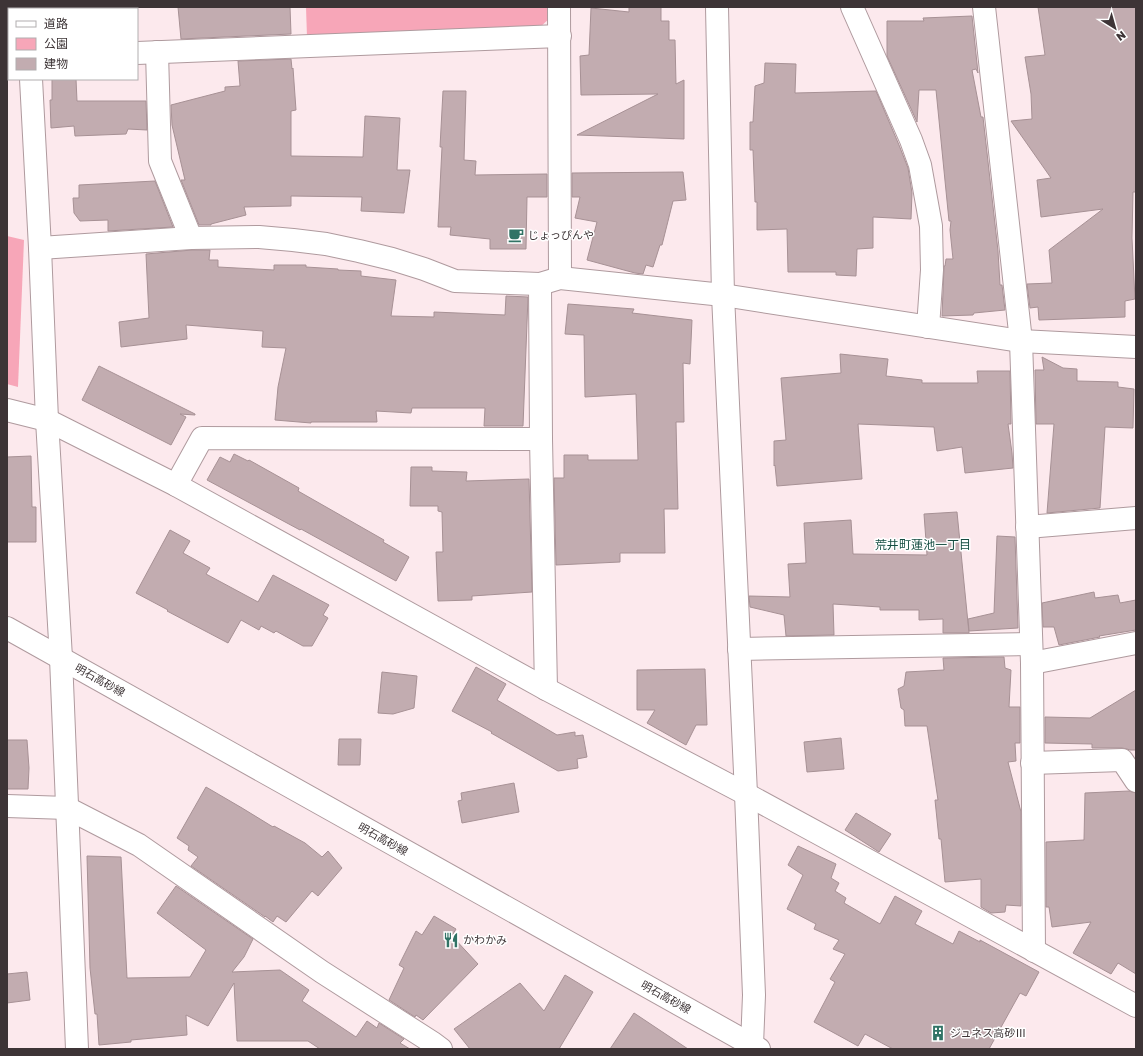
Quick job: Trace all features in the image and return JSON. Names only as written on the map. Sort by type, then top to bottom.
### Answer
[{"type":"street","points":[[546,688],[541,439],[550,281],[560,36],[559,7]]},
{"type":"street","points":[[717,7],[723,295],[746,794],[754,995],[754,1048]]},
{"type":"street","points":[[852,7],[911,140],[920,165],[931,226],[932,270],[928,327]]},
{"type":"street","points":[[984,7],[1021,341],[1031,653],[1034,951]]},
{"type":"street","points":[[191,238],[160,161],[147,53],[560,36]]},
{"type":"street","points":[[31,80],[47,420],[61,658],[77,1049]]},
{"type":"street","points":[[40,248],[191,238],[259,237],[293,240],[359,250],[424,269],[455,282],[550,281],[723,295],[1021,341],[1136,347]]},
{"type":"street","points":[[7,410],[47,420],[176,486],[546,688],[746,794],[1136,1006]]},
{"type":"street","points":[[176,486],[202,438],[541,439]]},
{"type":"street","points":[[1028,527],[1136,518]]},
{"type":"street","name":"明石高砂線","points":[[7,628],[754,1048]]},
{"type":"street","points":[[739,649],[1031,653],[1136,643]]},
{"type":"street","points":[[1032,763],[1122,760],[1136,781]]},
{"type":"street","points":[[7,806],[67,808],[139,845],[322,972],[435,1047]]},
{"type":"green space","points":[[306,7],[551,7],[551,17],[538,29],[307,37]]},
{"type":"green space","points":[[7,236],[24,240],[18,387],[7,384]]},
{"type":"building","points":[[178,7],[290,7],[291,34],[181,39]]},
{"type":"building","points":[[629,7],[661,7],[661,21],[669,21],[669,40],[675,40],[676,84],[684,80],[684,139],[577,135],[658,94],[581,95],[580,56],[589,55],[591,8],[629,12]]},
{"type":"building","points":[[1038,7],[1136,7],[1136,192],[1133,192],[1132,238],[1135,299],[1125,301],[1125,317],[1039,320],[1038,307],[1030,308],[1027,284],[1052,283],[1049,250],[1103,209],[1041,217],[1037,180],[1051,178],[1011,121],[1032,119],[1031,94],[1025,57],[1045,55]]},
{"type":"building","points":[[972,16],[978,73],[976,69],[972,70],[981,117],[983,117],[998,251],[1000,285],[1002,285],[1005,310],[974,313],[973,315],[942,316],[944,266],[946,259],[953,259],[950,230],[951,221],[949,221],[936,90],[919,90],[917,122],[887,56],[887,21],[924,21],[923,18]]},
{"type":"building","points":[[291,59],[296,110],[291,111],[291,156],[363,157],[365,116],[400,118],[397,170],[410,170],[404,213],[361,211],[362,197],[291,196],[291,206],[244,207],[246,215],[211,225],[199,225],[181,180],[185,180],[172,125],[171,105],[225,91],[225,87],[240,86],[238,61]]},
{"type":"building","points":[[765,63],[796,64],[795,93],[876,91],[908,168],[912,193],[911,219],[873,217],[873,248],[857,249],[856,276],[836,275],[836,272],[788,272],[787,229],[757,230],[757,202],[755,202],[753,150],[750,150],[750,122],[753,122],[755,86],[764,83]]},
{"type":"building","points":[[52,80],[76,80],[77,101],[146,101],[147,130],[128,129],[126,134],[75,136],[74,126],[51,128],[50,100],[52,100]]},
{"type":"building","points":[[443,91],[466,91],[464,160],[476,161],[475,175],[547,174],[547,197],[527,197],[526,249],[490,249],[490,239],[450,235],[451,227],[438,227]]},
{"type":"building","points":[[683,172],[686,200],[673,201],[662,245],[660,245],[653,267],[646,265],[643,274],[587,260],[597,222],[575,218],[580,197],[572,197],[572,173]]},
{"type":"building","points":[[155,181],[173,227],[108,231],[108,220],[80,221],[74,213],[73,198],[79,198],[79,185]]},
{"type":"building","points":[[210,250],[209,260],[218,260],[218,267],[274,270],[274,265],[306,265],[306,267],[361,271],[361,276],[396,280],[391,316],[434,317],[434,312],[505,315],[506,296],[528,297],[523,426],[484,426],[485,408],[412,408],[411,413],[376,411],[377,422],[311,423],[275,420],[278,387],[286,348],[262,347],[263,331],[186,325],[187,339],[121,347],[119,322],[149,318],[146,254]]},
{"type":"building","points":[[568,304],[634,309],[632,313],[692,320],[690,364],[683,363],[684,422],[676,422],[678,509],[664,509],[665,553],[620,553],[620,562],[556,565],[554,478],[564,478],[564,455],[588,455],[588,460],[638,460],[636,394],[585,397],[584,335],[565,334]]},
{"type":"building","points":[[840,354],[888,359],[886,376],[922,380],[922,383],[978,383],[977,371],[1010,371],[1011,424],[1008,424],[1013,468],[965,473],[962,447],[937,451],[934,427],[858,424],[862,479],[777,486],[775,465],[774,466],[774,441],[786,440],[781,378],[841,373]]},
{"type":"building","points":[[1042,357],[1063,368],[1077,369],[1077,381],[1118,382],[1118,387],[1134,389],[1133,428],[1105,427],[1100,508],[1047,513],[1054,424],[1036,424],[1035,370],[1044,370]]},
{"type":"building","points":[[99,366],[195,415],[180,414],[186,417],[171,445],[82,400]]},
{"type":"building","points":[[234,454],[248,461],[249,460],[299,488],[298,491],[384,540],[383,542],[409,557],[396,581],[207,480],[220,457],[230,462]]},
{"type":"building","points":[[31,456],[32,507],[36,507],[36,542],[7,542],[7,457]]},
{"type":"building","points":[[411,467],[432,467],[432,471],[467,472],[466,481],[529,479],[532,592],[472,596],[472,600],[438,601],[436,552],[443,552],[442,512],[438,511],[438,506],[410,506]]},
{"type":"building","points":[[957,512],[969,633],[943,633],[943,619],[919,620],[919,610],[880,610],[880,607],[833,604],[834,635],[786,636],[784,615],[750,607],[749,596],[790,597],[788,564],[806,563],[804,523],[851,520],[853,554],[927,555],[924,514]]},
{"type":"building","points":[[170,530],[190,541],[183,553],[210,568],[206,574],[258,602],[273,575],[329,605],[323,615],[328,618],[312,646],[303,646],[276,631],[274,633],[261,626],[259,630],[241,620],[228,643],[136,593]]},
{"type":"building","points":[[997,536],[1015,537],[1018,628],[969,631],[968,619],[994,613]]},
{"type":"building","points":[[1094,592],[1095,598],[1118,595],[1120,603],[1136,600],[1136,630],[1059,645],[1054,627],[1043,627],[1042,603]]},
{"type":"building","points":[[1004,657],[1005,668],[1011,670],[1009,707],[1020,707],[1020,743],[1015,743],[1016,761],[1008,762],[1021,812],[1021,906],[1006,905],[1005,912],[991,913],[981,907],[981,879],[945,882],[941,839],[939,839],[935,800],[938,800],[927,726],[905,726],[904,710],[901,708],[898,689],[904,686],[906,672],[944,670],[943,658]]},
{"type":"building","points":[[476,667],[506,684],[497,700],[557,735],[575,732],[575,736],[583,735],[587,757],[577,759],[578,768],[558,771],[491,733],[492,732],[452,711]]},
{"type":"building","points":[[705,669],[707,725],[696,725],[686,745],[647,723],[655,710],[637,710],[637,670]]},
{"type":"building","points":[[382,672],[417,676],[414,708],[393,714],[378,713]]},
{"type":"building","points":[[1136,690],[1136,750],[1122,748],[1092,748],[1092,744],[1045,743],[1045,717],[1090,718]]},
{"type":"building","points":[[841,738],[844,769],[807,772],[804,742]]},
{"type":"building","points":[[339,739],[361,739],[360,765],[338,765]]},
{"type":"building","points":[[7,740],[27,740],[29,768],[28,789],[7,789]]},
{"type":"building","points":[[514,783],[519,812],[462,823],[458,801],[462,800],[461,793]]},
{"type":"building","points":[[206,787],[273,827],[274,826],[305,843],[322,857],[328,851],[342,868],[318,896],[312,891],[286,922],[277,916],[273,922],[191,866],[198,857],[188,850],[189,846],[177,838]]},
{"type":"building","points":[[1129,791],[1136,793],[1136,974],[1118,963],[1111,974],[1073,953],[1091,922],[1052,927],[1049,907],[1046,907],[1046,842],[1084,840],[1085,793]]},
{"type":"building","points":[[856,813],[891,834],[879,852],[845,830]]},
{"type":"building","points":[[798,846],[836,864],[831,878],[839,883],[835,891],[846,898],[844,903],[880,924],[895,896],[922,911],[915,924],[953,944],[959,931],[980,942],[980,940],[1039,972],[1026,996],[1020,993],[989,1049],[893,1049],[865,1034],[858,1046],[814,1022],[835,982],[830,979],[845,954],[833,949],[839,940],[814,929],[816,924],[787,909],[803,875],[788,865]]},
{"type":"building","points":[[87,856],[121,857],[127,978],[190,977],[206,950],[157,913],[176,886],[253,939],[244,957],[232,972],[280,970],[309,990],[302,1001],[356,1037],[367,1021],[377,1028],[379,1023],[404,1039],[400,1043],[410,1049],[320,1049],[308,1041],[237,1041],[234,983],[208,1026],[186,1015],[187,1035],[131,1040],[131,1042],[99,1045],[97,1014],[95,1014],[90,968]]},
{"type":"building","points":[[434,916],[456,929],[452,936],[478,964],[423,1020],[416,1015],[415,1017],[389,1000],[404,968],[399,965],[416,931],[422,935]]},
{"type":"building","points":[[27,972],[30,1000],[7,1003],[7,974]]},
{"type":"building","points":[[565,975],[593,992],[559,1049],[470,1049],[454,1029],[520,983],[544,1011]]},
{"type":"building","points":[[634,1013],[688,1049],[610,1049]]},
{"type":"place","name":"じょっぴんや","points":[[516,235]]},
{"type":"place","name":"かわかみ","points":[[451,940]]},
{"type":"place","name":"ジュネス高砂Ⅲ","points":[[938,1033]]},
{"type":"district","name":"荒井町蓮池一丁目","points":[[923,545]]}]
